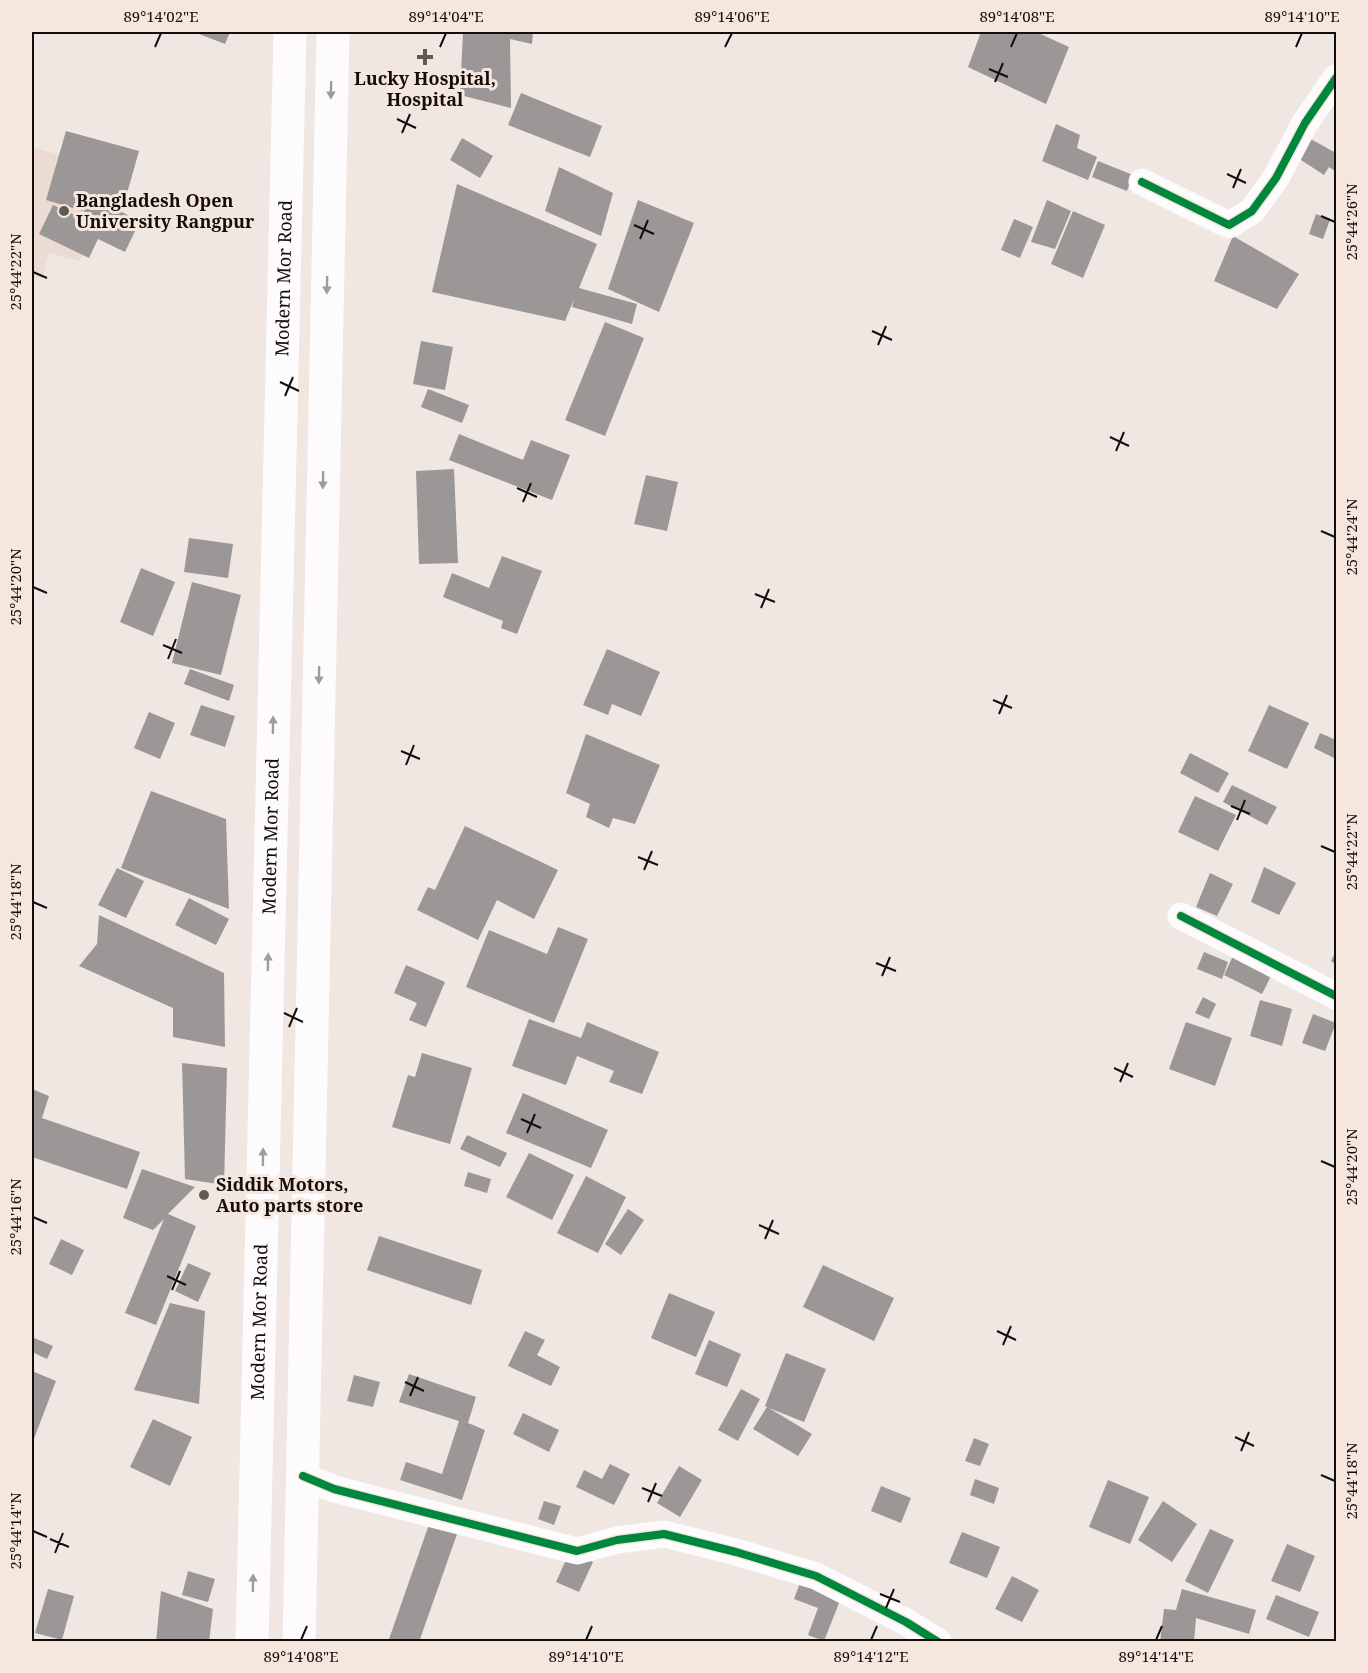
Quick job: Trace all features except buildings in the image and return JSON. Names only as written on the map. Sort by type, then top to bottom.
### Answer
[{"type":"highway","name":"Modern Mor Road","points":[[252,1641],[290,32]]},
{"type":"highway","points":[[299,1641],[333,32]]},
{"type":"street","points":[[1143,182],[1229,225],[1252,211],[1270,187],[1305,123],[1336,78]]},
{"type":"street","points":[[1181,916],[1336,996]]},
{"type":"street","points":[[303,1476],[334,1490],[577,1551],[617,1540],[664,1534],[726,1550],[816,1576],[938,1641]]},
{"type":"shaded area","name":"Bangladesh Open University Rangpur","points":[[32,147],[109,169],[80,261],[49,253],[42,279],[32,276]]},
{"type":"cycle path","points":[[1142,182],[1229,225],[1252,211],[1276,178],[1305,123],[1336,78]]},
{"type":"cycle path","points":[[1181,916],[1336,996]]},
{"type":"cycle path","points":[[303,1476],[334,1489],[577,1551],[617,1540],[664,1534],[736,1552],[816,1576],[906,1622],[938,1642]]},
{"type":"place","name":"Lucky Hospital, Hospital","points":[[425,57]]},
{"type":"place","name":"Bangladesh Open University Rangpur","points":[[64,211]]},
{"type":"place","name":"Siddik Motors, Auto parts store","points":[[204,1195]]}]
